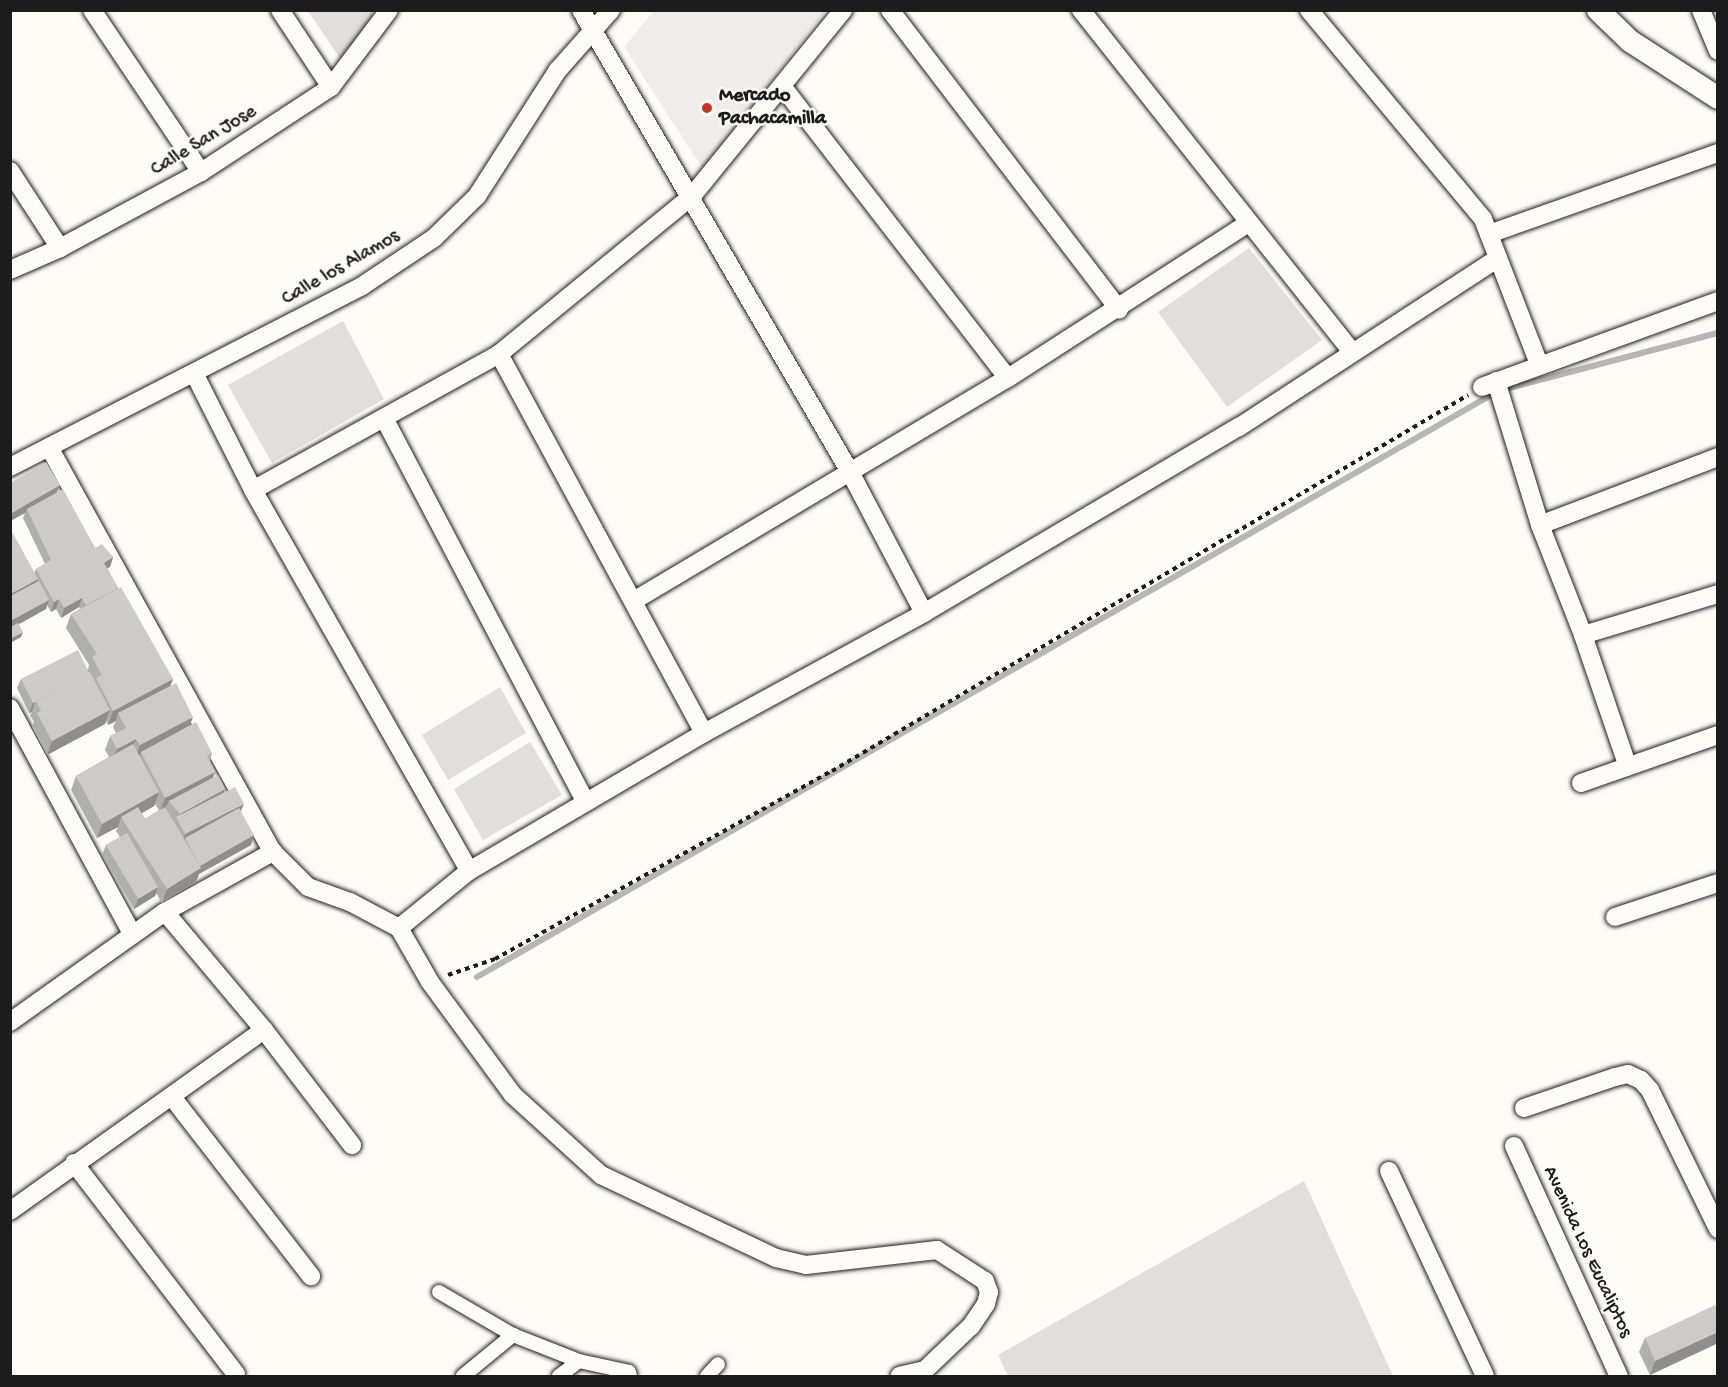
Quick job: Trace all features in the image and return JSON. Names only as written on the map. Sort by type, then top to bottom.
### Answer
[{"type":"street","points":[[92,10],[201,172]]},
{"type":"street","points":[[280,10],[331,87]]},
{"type":"street","points":[[581,10],[692,196],[850,472],[924,613]]},
{"type":"street","name":"Calle los Alamos","points":[[10,466],[362,286],[458,218],[477,196],[558,70],[611,10]]},
{"type":"street","points":[[254,490],[499,354],[692,196],[843,10]]},
{"type":"street","points":[[890,10],[1119,309]]},
{"type":"street","points":[[1081,10],[1247,224],[1352,352]]},
{"type":"street","points":[[1308,10],[1483,219],[1539,364]]},
{"type":"street","points":[[1598,10],[1630,40],[1718,98]]},
{"type":"street","points":[[1616,10],[1637,30],[1718,86]]},
{"type":"street","points":[[1701,10],[1718,51]]},
{"type":"street","name":"Calle San Jose","points":[[10,270],[60,248],[201,172],[331,87],[386,12]]},
{"type":"street","points":[[782,87],[1008,378]]},
{"type":"street","points":[[1489,234],[1718,153]]},
{"type":"street","points":[[10,171],[60,248]]},
{"type":"street","points":[[635,600],[1008,378],[1119,309],[1247,224]]},
{"type":"street","points":[[399,928],[469,871],[704,733],[924,613],[1239,427],[1498,258]]},
{"type":"street","points":[[1628,767],[1583,635],[1489,384],[1718,301]]},
{"type":"street","points":[[499,354],[635,600],[704,733]]},
{"type":"street","points":[[194,373],[254,490],[469,871]]},
{"type":"street","points":[[384,418],[586,802]]},
{"type":"street","points":[[49,447],[273,852],[308,887],[350,902],[399,928],[430,982],[513,1095],[601,1175],[776,1258],[806,1265],[937,1250],[985,1281],[989,1292],[978,1317],[926,1373],[900,1377]]},
{"type":"street","points":[[1540,525],[1718,457]]},
{"type":"street","points":[[1583,635],[1718,594]]},
{"type":"street","points":[[10,708],[132,934]]},
{"type":"street","points":[[1581,783],[1718,735]]},
{"type":"street","points":[[10,1022],[165,912],[273,852]]},
{"type":"street","points":[[1615,917],[1718,883]]},
{"type":"street","points":[[165,912],[264,1030],[352,1145]]},
{"type":"street","points":[[10,1211],[74,1163],[172,1097],[264,1030]]},
{"type":"street","points":[[1524,1108],[1615,1077],[1629,1074],[1641,1080],[1650,1090],[1718,1229]]},
{"type":"street","points":[[172,1097],[311,1276]]},
{"type":"street","name":"Avenida Los Eucaliptos","points":[[1514,1146],[1619,1377]]},
{"type":"street","points":[[74,1163],[236,1374]]},
{"type":"street","points":[[1389,1171],[1485,1377]]},
{"type":"street","points":[[439,1292],[513,1335],[579,1361],[629,1371],[630,1377]]},
{"type":"street","points":[[463,1377],[513,1335]]},
{"type":"street","points":[[559,1377],[579,1361]]},
{"type":"street","points":[[707,1377],[718,1364]]},
{"type":"path","points":[[430,982],[495,959],[832,771],[1489,384]]},
{"type":"shaded area","points":[[308,11],[371,11],[373,16],[341,60]]},
{"type":"shaded area","name":"Mercado Pachacamilla","points":[[654,11],[825,11],[703,169],[624,47]]},
{"type":"shaded area","points":[[1249,248],[1322,340],[1227,407],[1158,312]]},
{"type":"shaded area","points":[[343,321],[384,399],[272,463],[228,385]]},
{"type":"shaded area","points":[[500,687],[526,733],[448,780],[422,735]]},
{"type":"shaded area","points":[[530,742],[562,795],[483,840],[454,789]]},
{"type":"shaded area","points":[[1304,1181],[1393,1376],[1008,1376],[998,1355]]},
{"type":"building","points":[[46,462],[60,485],[10,514],[10,483]]},
{"type":"building","points":[[63,489],[95,548],[102,544],[113,557],[104,563],[118,588],[86,605],[82,598],[64,608],[59,599],[54,602],[36,569],[51,560],[27,509]]},
{"type":"building","points":[[10,528],[38,579],[10,594]]},
{"type":"building","points":[[39,581],[49,600],[10,621],[10,596]]},
{"type":"building","points":[[121,587],[173,679],[113,711],[96,678],[102,675],[92,657],[97,654],[71,614]]},
{"type":"building","points":[[18,623],[23,632],[10,639],[10,627]]},
{"type":"building","points":[[78,650],[89,673],[33,703],[21,679]]},
{"type":"building","points":[[90,672],[110,710],[52,741],[37,713],[41,711],[36,701]]},
{"type":"building","points":[[176,683],[193,717],[140,745],[136,739],[117,749],[110,736],[126,728],[118,713]]},
{"type":"building","points":[[196,722],[212,753],[207,756],[215,772],[165,798],[141,752]]},
{"type":"building","points":[[133,744],[159,792],[102,824],[76,776]]},
{"type":"building","points":[[218,775],[225,789],[180,814],[169,801]]},
{"type":"building","points":[[235,787],[244,804],[185,834],[176,817]]},
{"type":"building","points":[[138,807],[145,819],[165,807],[201,868],[167,889],[121,817]]},
{"type":"building","points":[[239,808],[254,835],[200,866],[185,838]]},
{"type":"building","points":[[127,833],[158,887],[138,899],[106,845]]},
{"type":"building","points":[[1715,1305],[1718,1310],[1718,1332],[1655,1361],[1645,1338]]},
{"type":"waterway","points":[[477,977],[1498,391],[1718,333]]},
{"type":"place","name":"Mercado Pachacamilla","points":[[707,108]]}]
